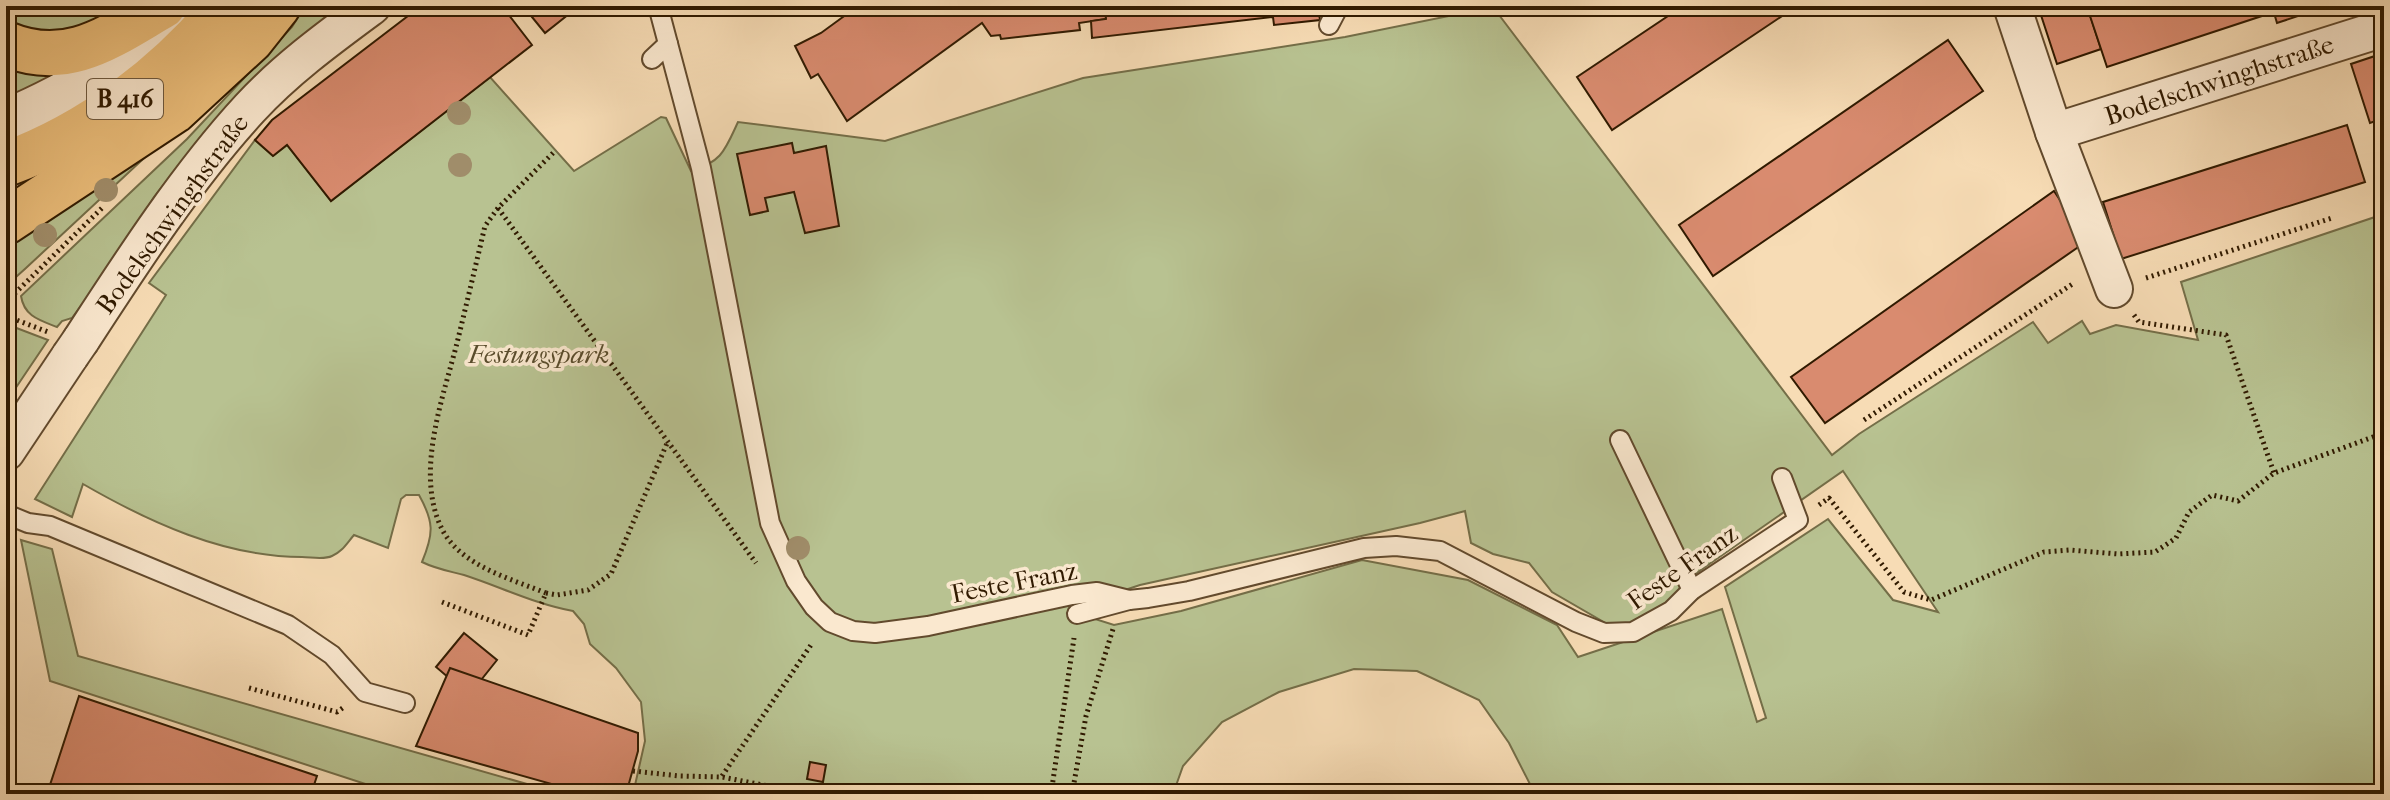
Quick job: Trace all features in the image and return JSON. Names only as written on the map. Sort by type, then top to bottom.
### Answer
[{"type":"main road","points":[[6,44],[37,54],[76,50],[103,41],[163,6]]},
{"type":"main road","name":"B 416","points":[[6,164],[61,139],[112,109],[154,78],[224,6]]},
{"type":"main road","points":[[6,222],[174,111],[251,40],[278,6]]},
{"type":"street","name":"B 416","points":[[6,122],[66,94],[105,71],[133,50],[172,6]]},
{"type":"street","name":"Bodelschwinghstraße","points":[[6,452],[213,150],[251,122],[302,60],[372,6]]},
{"type":"street","points":[[2012,6],[2054,132],[2114,289]]},
{"type":"street","name":"Bodelschwinghstraße","points":[[2054,132],[2384,28]]},
{"type":"lane","name":"Feste Franz","points":[[658,6],[701,168],[770,523],[796,581],[814,607],[830,622],[853,631],[875,633],[928,626],[1072,595],[1097,592],[1115,594],[1129,600],[1189,591],[1364,548],[1396,546],[1440,551],[1576,622],[1604,633],[1633,632],[1671,611],[1692,590],[1798,520]]},
{"type":"lane","points":[[1329,25],[1339,6]]},
{"type":"lane","points":[[652,59],[668,44]]},
{"type":"lane","points":[[1620,440],[1692,590]]},
{"type":"lane","points":[[1782,478],[1798,520]]},
{"type":"lane","points":[[6,514],[28,523],[50,526],[288,625],[332,655],[365,692],[405,703]]},
{"type":"lane","points":[[1077,614],[1129,600]]},
{"type":"path","points":[[555,151],[498,208],[485,226],[434,432],[431,477],[434,506],[444,533],[471,561],[546,593],[557,595],[588,590],[611,574],[668,441]]},
{"type":"path","points":[[1864,420],[2073,283],[2114,289],[2332,218]]},
{"type":"path","points":[[2114,289],[2139,322],[2226,335],[2274,473]]},
{"type":"path","points":[[1798,520],[1829,498],[1904,592],[1931,600],[2044,552],[2155,552],[2176,538],[2189,512],[2212,495],[2238,501],[2274,473],[2384,433]]},
{"type":"path","points":[[442,602],[528,635],[546,593]]},
{"type":"path","points":[[1072,794],[1086,716],[1114,625],[1129,600]]},
{"type":"path","points":[[1051,794],[1077,614]]},
{"type":"path","points":[[722,777],[814,641]]},
{"type":"path","points":[[249,688],[337,712],[365,692]]},
{"type":"path","points":[[633,771],[722,777],[809,794]]},
{"type":"green space","points":[[6,6],[139,6],[95,33],[6,30]]},
{"type":"green space","points":[[305,6],[344,6],[276,59],[200,138],[154,197],[112,264],[72,318],[62,321],[57,327],[29,313],[21,296],[187,139],[292,27]]},
{"type":"green space","name":"Festungspark","points":[[1493,7],[1832,455],[1859,434],[2033,322],[2048,343],[2082,321],[2090,334],[2116,325],[2198,340],[2181,282],[2384,214],[2384,794],[1535,794],[1509,743],[1479,700],[1417,671],[1354,669],[1279,692],[1222,722],[1183,766],[1173,794],[633,794],[645,741],[641,702],[616,668],[590,644],[584,624],[573,611],[422,562],[431,528],[419,495],[406,495],[401,499],[388,548],[354,535],[339,552],[321,558],[273,555],[216,544],[161,524],[83,484],[72,517],[35,499],[166,295],[149,283],[255,140],[273,156],[287,145],[331,201],[490,77],[574,171],[661,117],[666,118],[691,171],[710,163],[721,154],[738,122],[885,141],[1083,78],[1345,37]],"holes":[[[1843,471],[1938,612],[1893,600],[1828,519],[1725,587],[1766,718],[1757,722],[1722,609],[1578,657],[1557,625],[1468,580],[1362,560],[1181,611],[1114,625],[1095,619],[1092,601],[1140,585],[1465,511],[1471,543],[1493,554],[1529,563],[1552,592],[1609,625],[1628,624],[1653,612],[1676,595],[1698,572]]]},
{"type":"green space","points":[[6,62],[59,71],[51,83],[6,101]]},
{"type":"green space","points":[[156,147],[26,268],[6,286],[6,240]]},
{"type":"green space","points":[[6,324],[48,340],[15,389],[13,403],[6,414]]},
{"type":"green space","points":[[21,540],[52,549],[78,656],[562,794],[396,794],[50,681]]},
{"type":"building","points":[[421,6],[502,6],[532,45],[331,201],[287,145],[273,156],[255,140],[272,120]]},
{"type":"building","points":[[523,6],[579,6],[545,33]]},
{"type":"building","points":[[858,6],[1105,6],[1106,19],[1079,23],[1080,30],[1001,39],[1000,35],[991,36],[982,23],[847,121],[818,74],[811,78],[795,46],[821,33]]},
{"type":"building","points":[[1105,6],[1318,6],[1320,20],[1274,25],[1273,17],[1092,38],[1091,21],[1106,19]]},
{"type":"building","points":[[1683,6],[1797,6],[1612,130],[1577,77]]},
{"type":"building","points":[[2038,6],[2087,6],[2101,49],[2057,64]]},
{"type":"building","points":[[2111,6],[2272,6],[2274,12],[2107,67],[2089,13]]},
{"type":"building","points":[[2272,6],[2328,6],[2277,23]]},
{"type":"building","points":[[1948,40],[1983,91],[1713,276],[1679,225]]},
{"type":"building","points":[[2384,53],[2384,118],[2370,123],[2351,64]]},
{"type":"building","points":[[2347,125],[2365,182],[2121,259],[2103,202]]},
{"type":"building","points":[[792,143],[794,153],[826,146],[839,226],[805,233],[794,192],[765,198],[768,211],[750,215],[737,154]]},
{"type":"building","points":[[2054,191],[2087,241],[1825,423],[1791,377]]},
{"type":"building","points":[[464,633],[497,660],[469,695],[436,667]]},
{"type":"building","points":[[450,668],[638,733],[638,751],[626,794],[587,794],[416,746]]},
{"type":"building","points":[[79,696],[317,776],[311,794],[76,794],[50,785]]},
{"type":"building","points":[[810,762],[826,765],[823,782],[807,779]]}]
